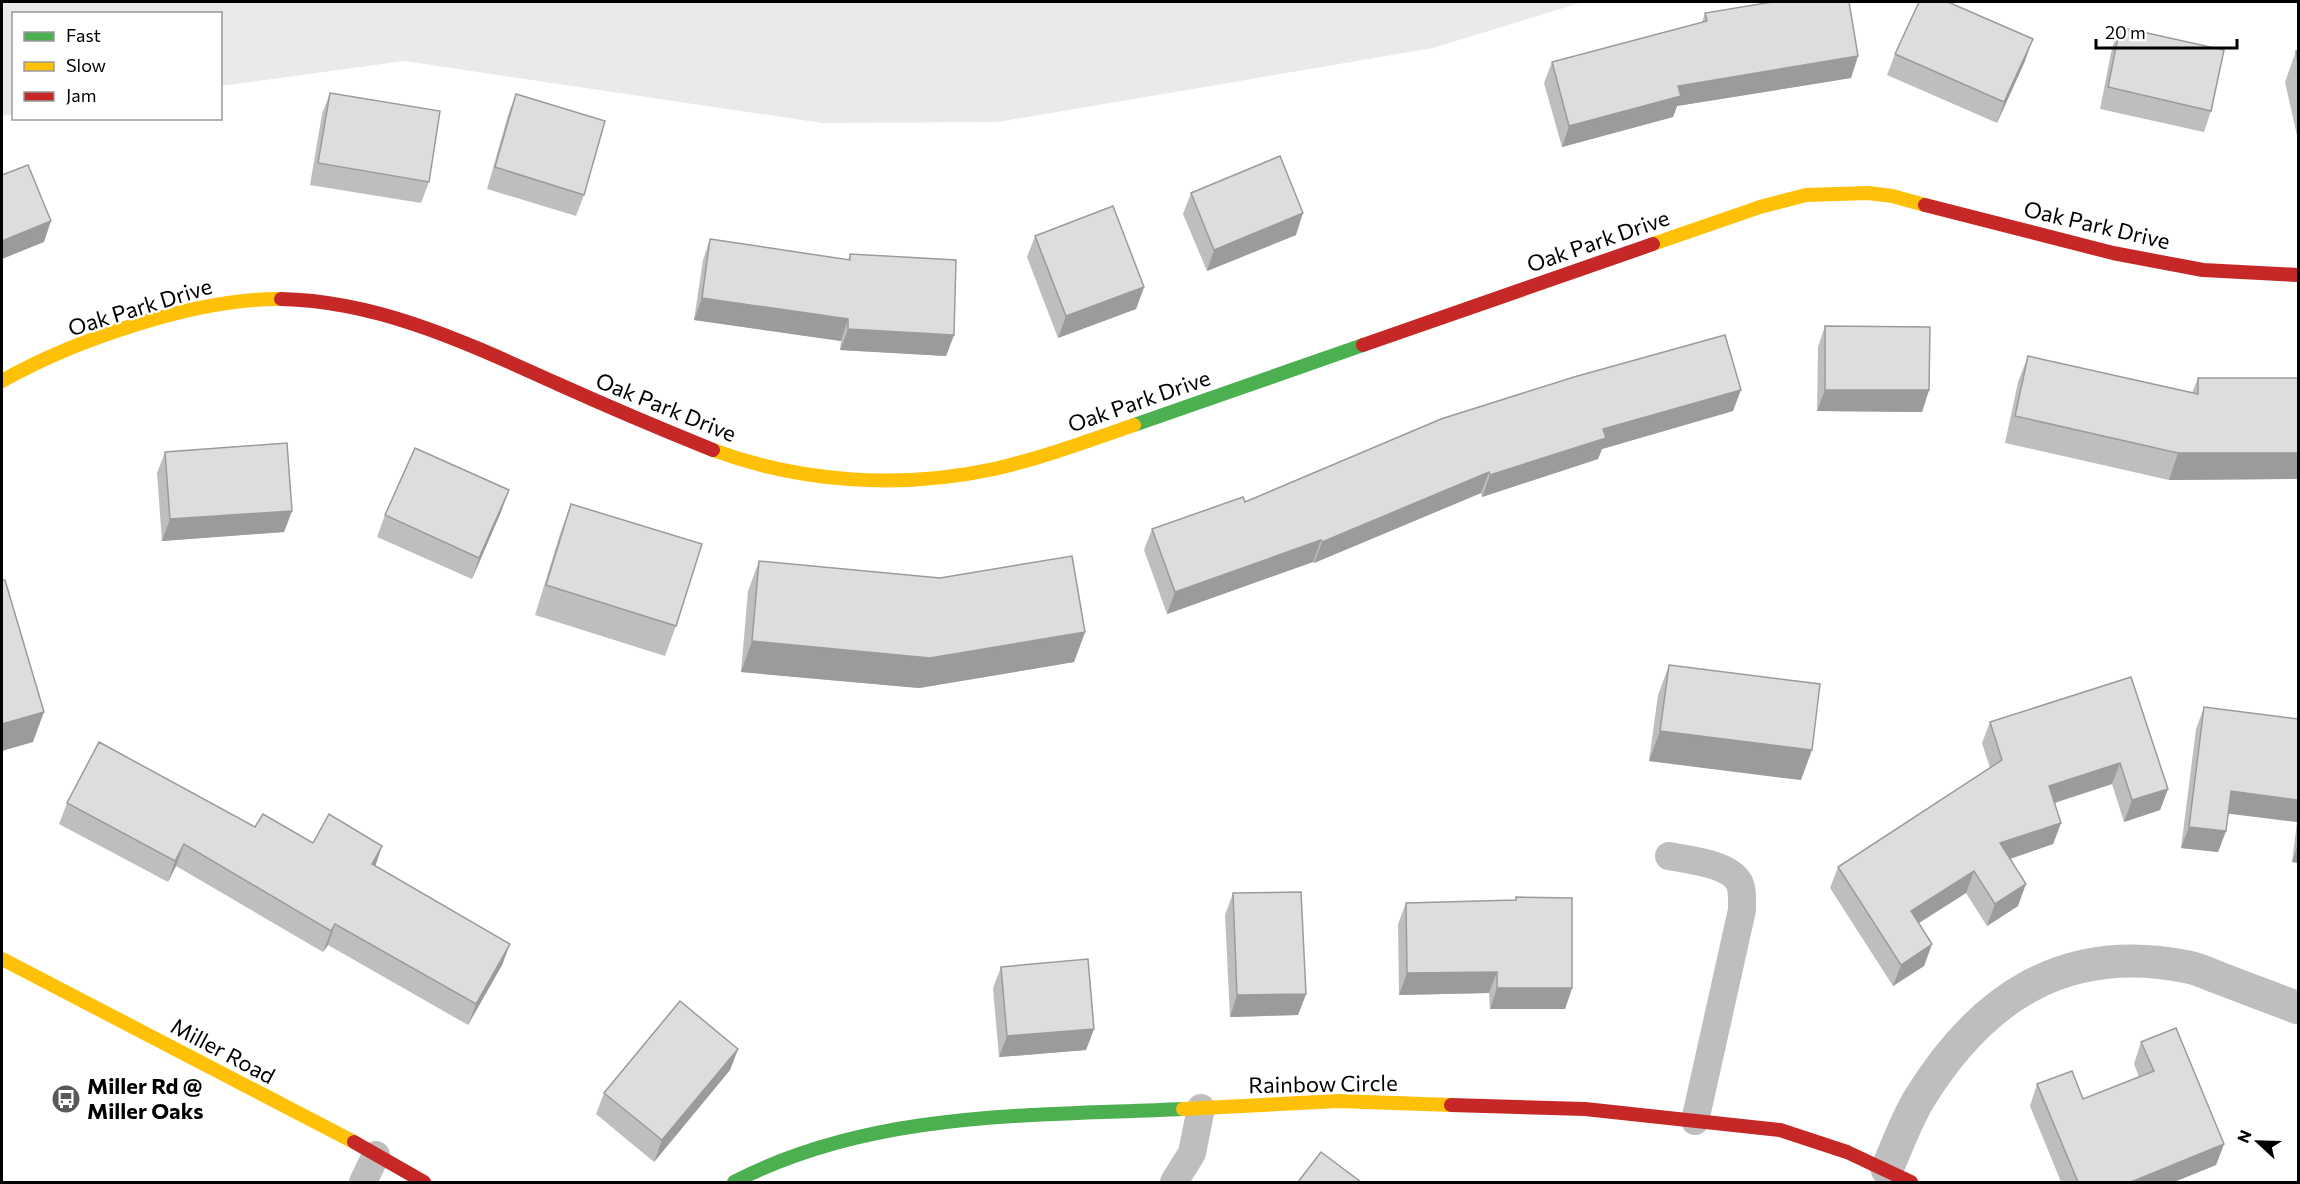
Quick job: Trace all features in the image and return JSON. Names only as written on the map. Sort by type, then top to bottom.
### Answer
[{"type":"street","name":"Oak Park Drive","points":[[2,381],[16,372],[80,345],[178,313],[228,302],[269,298],[325,302],[374,311],[454,336],[626,415],[730,457],[771,468],[856,480],[941,477],[983,471],[1068,448],[1760,207],[1806,195],[1868,193],[1892,196],[2102,250],[2203,270],[2298,275]]},
{"type":"street","name":"Miller Road","points":[[2,959],[424,1182]]},
{"type":"street","points":[[1899,1176],[1919,1100],[1961,1042],[1987,1015],[2011,996],[2062,970],[2119,960],[2189,967],[2298,1008]]},
{"type":"street","name":"Rainbow Circle","points":[[734,1182],[793,1156],[852,1137],[900,1127],[958,1120],[1338,1101],[1585,1109],[1789,1132],[1899,1176]]},
{"type":"lane","points":[[1669,856],[1712,865],[1729,872],[1738,882],[1742,896],[1742,910],[1695,1121]]},
{"type":"lane","points":[[1174,1182],[1192,1153],[1201,1108]]},
{"type":"lane","points":[[363,1182],[376,1155]]},
{"type":"shaded area","points":[[2,2],[1583,2],[1433,48],[998,122],[822,123],[404,61],[222,86],[222,12],[12,12],[12,114],[2,116]]},
{"type":"building","points":[[1772,2],[1849,2],[1858,56],[1678,86],[1681,96],[1569,126],[1552,62],[1707,21],[1705,13]]},
{"type":"building","points":[[1919,2],[1948,2],[2033,39],[2004,102],[1895,54]]},
{"type":"building","points":[[2120,27],[2224,50],[2211,111],[2108,87]]},
{"type":"building","points":[[330,93],[440,111],[429,182],[318,163]]},
{"type":"building","points":[[516,94],[605,121],[584,195],[495,167]]},
{"type":"building","points":[[1280,156],[1303,213],[1214,250],[1191,193]]},
{"type":"building","points":[[28,165],[51,221],[2,241],[2,175]]},
{"type":"building","points":[[1113,206],[1144,287],[1066,316],[1035,236]]},
{"type":"building","points":[[710,239],[850,260],[850,254],[956,260],[954,335],[848,329],[848,319],[702,298]]},
{"type":"building","points":[[1825,326],[1930,327],[1929,390],[1825,390]]},
{"type":"building","points":[[1725,335],[1741,390],[1603,429],[1606,438],[1490,475],[1489,472],[1322,542],[1321,540],[1175,592],[1152,529],[1243,497],[1245,502],[1441,419],[1574,377]]},
{"type":"building","points":[[2028,356],[2198,394],[2198,378],[2298,378],[2298,453],[2178,453],[2015,416]]},
{"type":"building","points":[[287,443],[292,511],[170,519],[165,452]]},
{"type":"building","points":[[415,448],[509,490],[479,558],[385,515]]},
{"type":"building","points":[[571,504],[702,544],[676,626],[546,585]]},
{"type":"building","points":[[1072,556],[1085,632],[930,658],[752,641],[759,561],[940,578]]},
{"type":"building","points":[[2,580],[5,580],[44,712],[2,724]]},
{"type":"building","points":[[1669,665],[1820,684],[1812,750],[1660,731]]},
{"type":"building","points":[[2131,677],[2168,789],[2132,800],[2120,763],[2049,786],[2061,823],[2000,843],[2026,884],[1995,904],[1974,871],[1911,911],[1932,944],[1901,965],[1838,867],[2002,760],[1990,722]]},
{"type":"building","points":[[2204,707],[2298,719],[2298,800],[2231,791],[2226,831],[2189,827]]},
{"type":"building","points":[[99,742],[255,827],[263,814],[313,843],[329,814],[382,846],[372,864],[510,944],[476,1004],[335,924],[331,931],[184,844],[175,861],[67,803]]},
{"type":"building","points":[[1301,892],[1306,994],[1237,995],[1233,893]]},
{"type":"building","points":[[1516,897],[1572,898],[1572,988],[1497,988],[1497,972],[1407,973],[1406,903],[1516,900]]},
{"type":"building","points":[[1088,959],[1094,1029],[1007,1036],[1001,967]]},
{"type":"building","points":[[680,1001],[738,1049],[662,1140],[604,1093]]},
{"type":"building","points":[[2176,1028],[2224,1144],[2131,1182],[2078,1182],[2037,1084],[2072,1071],[2083,1099],[2154,1071],[2141,1042]]},
{"type":"building","points":[[1321,1152],[1361,1182],[1298,1182]]},
{"type":"traffic: fast","points":[[1134,425],[1363,345]]},
{"type":"traffic: fast","points":[[734,1182],[787,1158],[842,1141],[897,1129],[1011,1116],[1183,1109]]},
{"type":"traffic: slow","points":[[1653,244],[1760,207],[1806,195],[1868,193],[1892,196],[1925,205]]},
{"type":"traffic: slow","points":[[2,381],[64,351],[137,324],[212,306],[281,299]]},
{"type":"traffic: slow","points":[[713,450],[781,470],[816,476],[852,479],[923,479],[1012,465],[1134,425]]},
{"type":"traffic: slow","points":[[2,959],[354,1142]]},
{"type":"traffic: slow","points":[[1183,1109],[1338,1101],[1451,1105]]},
{"type":"traffic: jam","points":[[1925,205],[2113,253],[2203,270],[2298,275]]},
{"type":"traffic: jam","points":[[1363,345],[1653,244]]},
{"type":"traffic: jam","points":[[281,299],[354,308],[423,327],[713,450]]},
{"type":"traffic: jam","points":[[1451,1105],[1585,1109],[1780,1130],[1847,1152],[1911,1182]]},
{"type":"traffic: jam","points":[[354,1142],[424,1182]]},
{"type":"place","name":"Miller Rd @ Miller Oaks","points":[[66,1099]]}]
